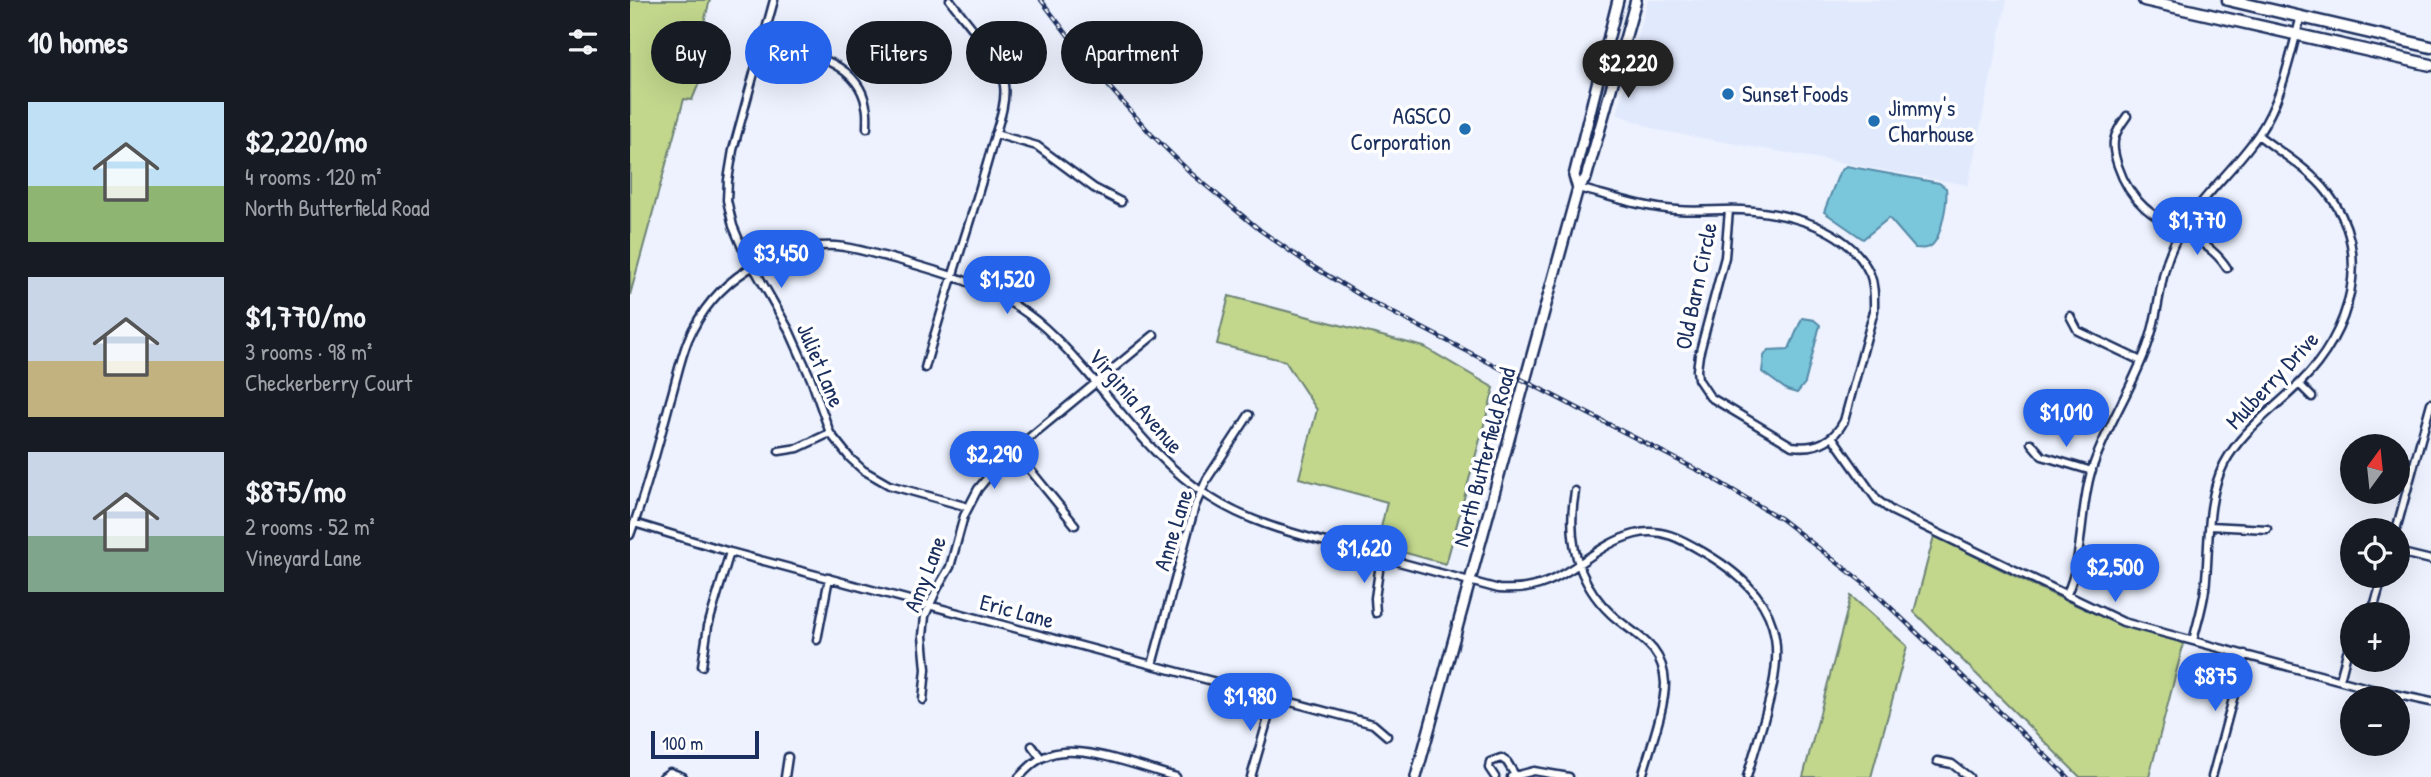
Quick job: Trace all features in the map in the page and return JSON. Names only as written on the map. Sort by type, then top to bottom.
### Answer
[{"type":"main road","name":"North Butterfield Road","points":[[1578,188],[1574,176],[1618,0]]},
{"type":"main road","name":"North Butterfield Road","points":[[1416,777],[1578,188],[1586,178],[1636,0]]},
{"type":"main road","points":[[2144,0],[2431,65]]},
{"type":"main road","points":[[2228,0],[2431,47]]},
{"type":"main road","points":[[1603,59],[1625,40]]},
{"type":"main road","points":[[1600,129],[1606,120],[1625,62],[1629,54],[1636,50]]},
{"type":"street","name":"Juliet Lane","points":[[768,21],[774,0]]},
{"type":"street","points":[[925,368],[952,275],[970,226],[1004,97],[1001,74],[993,58],[950,0]]},
{"type":"street","points":[[2066,596],[2076,568],[2082,513],[2092,471],[2149,341],[2168,260],[2189,219],[2258,135],[2281,88],[2301,16]]},
{"type":"street","points":[[832,63],[847,74],[861,92],[866,105],[867,128]]},
{"type":"street","name":"Juliet Lane","points":[[751,84],[733,150],[727,200],[733,226],[752,266],[789,330],[811,379],[830,433],[850,458],[877,479],[889,485],[968,507]]},
{"type":"street","points":[[2127,116],[2115,134],[2114,155],[2120,173],[2133,196],[2142,206],[2217,253],[2227,268]]},
{"type":"street","points":[[995,134],[1037,146],[1094,188],[1121,202]]},
{"type":"street","name":"Mulberry Drive","points":[[2193,640],[2204,598],[2210,526],[2217,483],[2223,467],[2232,450],[2273,405],[2299,384],[2320,360],[2337,334],[2353,270],[2351,246],[2345,225],[2328,194],[2315,179],[2258,135]]},
{"type":"street","name":"Old Barn Circle","points":[[1578,188],[1652,207],[1678,210],[1730,211],[1777,215],[1800,220],[1847,243],[1871,276],[1874,312],[1844,421],[1832,438],[1815,447],[1793,446],[1710,397],[1698,379],[1699,355],[1725,257],[1730,211]]},
{"type":"street","name":"Virginia Avenue","points":[[630,535],[688,340],[702,313],[732,280],[752,266],[790,250],[835,246],[852,248],[952,275],[995,294],[1041,324],[1066,347],[1132,428],[1167,465],[1201,491],[1264,524],[1499,589],[1515,590],[1556,579],[1625,537],[1654,532],[1681,539],[1724,564],[1752,588],[1762,602],[1773,628],[1777,660],[1776,673],[1747,777]]},
{"type":"street","points":[[2070,316],[2078,331],[2141,361]]},
{"type":"street","name":"Amy Lane","points":[[923,700],[926,669],[924,622],[929,605],[950,567],[968,507],[988,475],[1014,450],[1154,335]]},
{"type":"street","points":[[2299,384],[2312,397]]},
{"type":"street","points":[[2399,518],[2431,403]]},
{"type":"street","name":"Anne Lane","points":[[1152,665],[1201,491],[1249,415]]},
{"type":"street","points":[[779,451],[798,448],[830,433]]},
{"type":"street","points":[[1832,438],[1877,500],[1892,511],[2123,622],[2431,702]]},
{"type":"street","points":[[2031,443],[2042,456],[2092,471]]},
{"type":"street","points":[[1014,450],[1075,525]]},
{"type":"street","points":[[1575,491],[1571,533],[1579,566],[1588,586],[1602,605],[1653,647],[1663,672],[1664,696],[1642,777]]},
{"type":"street","name":"Eric Lane","points":[[634,523],[730,552],[1373,724],[1387,736]]},
{"type":"street","points":[[2210,526],[2267,528]]},
{"type":"street","points":[[702,666],[708,626],[730,552]]},
{"type":"street","points":[[2410,555],[2431,560]]},
{"type":"street","points":[[1377,613],[1375,598],[1381,557]]},
{"type":"street","points":[[817,640],[829,578]]},
{"type":"street","points":[[2212,777],[2245,654]]},
{"type":"street","points":[[2340,680],[2342,672]]},
{"type":"street","points":[[1251,777],[1274,698]]},
{"type":"street","points":[[1032,746],[1041,758]]},
{"type":"street","points":[[1019,777],[1034,762],[1059,752],[1080,752],[1176,777]]},
{"type":"street","points":[[785,777],[788,757]]},
{"type":"street","points":[[1495,777],[1489,768],[1490,762],[1496,758],[1507,762],[1513,776],[1541,771],[1569,777]]},
{"type":"street","points":[[1937,761],[1952,764],[1969,777]]},
{"type":"street","points":[[663,777],[670,772],[683,777]]},
{"type":"shaded area","points":[[1648,0],[2007,0],[1968,185],[1657,130],[1617,114]]},
{"type":"green space","points":[[630,0],[710,0],[704,21],[651,21],[651,84],[699,84],[692,100],[684,99],[630,295]]},
{"type":"green space","points":[[1229,296],[1424,347],[1494,388],[1446,564],[1377,545],[1387,502],[1299,478],[1317,410],[1285,361],[1217,344]]},
{"type":"green space","points":[[1934,536],[2087,610],[2184,642],[2149,777],[2080,777],[1914,612]]},
{"type":"green space","points":[[1851,596],[1907,646],[1871,777],[1803,777]]},
{"type":"water","points":[[1846,166],[1939,183],[1946,188],[1943,219],[1935,242],[1927,248],[1915,248],[1889,218],[1863,239],[1824,212],[1839,173]]},
{"type":"water","points":[[1802,318],[1814,320],[1820,325],[1805,383],[1797,393],[1787,390],[1762,372],[1764,356],[1768,350],[1789,349]]},
{"type":"railway","points":[[1041,0],[1096,72],[1151,134],[1192,174],[1260,230],[1307,263],[1370,301],[1709,476],[1781,519],[1870,588],[2068,777]]},
{"type":"place","name":"Sunset Foods","points":[[1728,94]]},
{"type":"place","name":"Jimmy's Charhouse","points":[[1874,121]]},
{"type":"place","name":"AGSCO Corporation","points":[[1465,129]]}]
